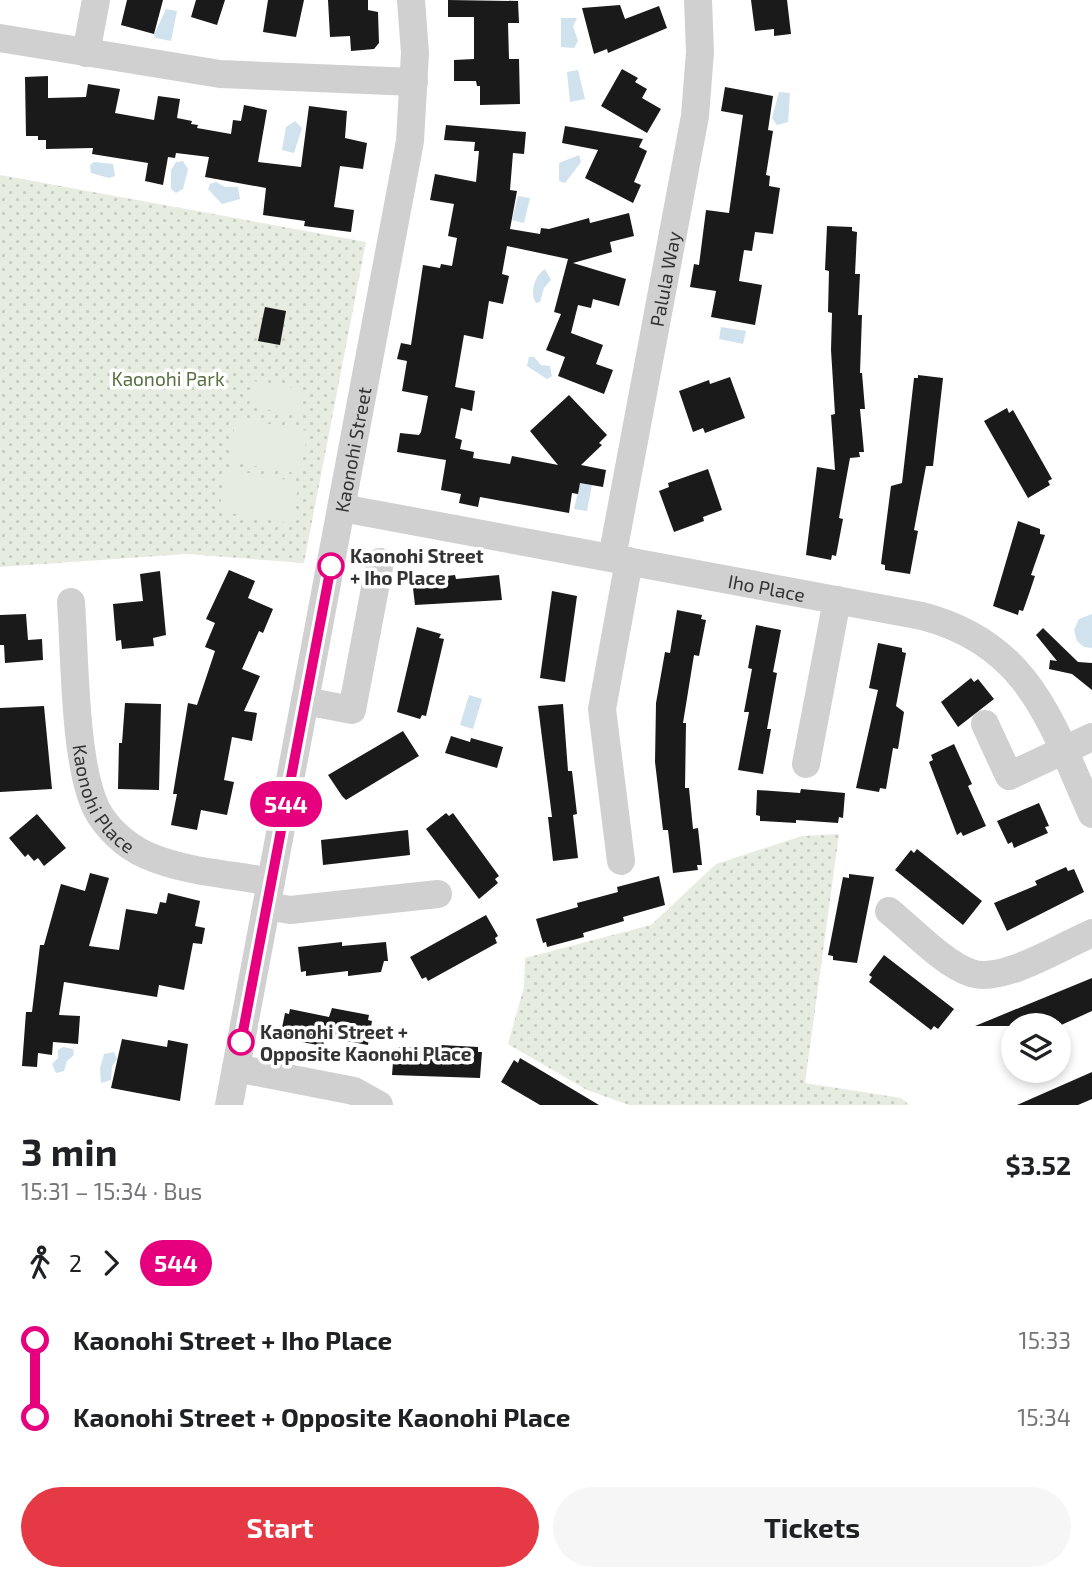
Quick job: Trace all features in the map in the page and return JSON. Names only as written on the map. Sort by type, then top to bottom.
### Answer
[{"type":"street","points":[[86,53],[96,0]]},
{"type":"street","name":"Kaonohi Street","points":[[229,1105],[410,141],[414,82],[411,0]]},
{"type":"street","name":"Palula Way","points":[[621,861],[602,709],[621,560],[695,116],[700,52],[698,0]]},
{"type":"street","points":[[0,38],[220,74],[414,82]]},
{"type":"street","name":"Iho Place","points":[[342,508],[944,621],[982,639],[1024,677],[1048,715],[1092,814]]},
{"type":"street","points":[[305,701],[352,710],[380,562]]},
{"type":"street","points":[[806,764],[837,600]]},
{"type":"street","name":"Kaonohi Place","points":[[71,602],[83,761],[89,791],[106,822],[128,844],[161,860],[269,894],[290,911],[438,894]]},
{"type":"street","points":[[985,724],[1009,776],[1092,737]]},
{"type":"street","points":[[889,911],[959,968],[980,975],[1009,970],[1092,933]]},
{"type":"street","points":[[236,1068],[354,1091],[379,1105]]},
{"type":"green space","name":"Kaonohi Park","points":[[0,175],[366,242],[304,563],[186,554],[0,567]]},
{"type":"green space","points":[[254,381],[305,390],[300,415],[249,406]]},
{"type":"green space","points":[[236,418],[308,431],[300,474],[228,461]]},
{"type":"green space","points":[[227,469],[299,482],[291,524],[219,511]]},
{"type":"green space","points":[[839,834],[805,1083],[901,1098],[909,1105],[629,1105],[587,1090],[508,1044],[524,987],[525,958],[651,925],[716,864],[802,836]]},
{"type":"water","points":[[166,9],[177,11],[171,41],[156,38],[154,35]]},
{"type":"water","points":[[561,18],[577,18],[573,26],[578,41],[574,48],[561,47]]},
{"type":"water","points":[[578,70],[585,99],[570,102],[567,72]]},
{"type":"water","points":[[779,92],[790,93],[788,122],[777,125],[772,118]]},
{"type":"water","points":[[295,121],[302,128],[294,153],[282,150],[286,127]]},
{"type":"water","points":[[579,155],[581,162],[565,183],[559,181],[559,163]]},
{"type":"water","points":[[183,161],[188,169],[183,189],[176,193],[171,189],[171,170],[176,162]]},
{"type":"water","points":[[94,162],[113,164],[115,176],[109,178],[91,173],[90,165]]},
{"type":"water","points":[[216,182],[225,187],[238,187],[240,199],[222,204],[208,189],[210,184]]},
{"type":"water","points":[[518,196],[530,198],[524,223],[512,220]]},
{"type":"water","points":[[545,269],[551,280],[544,288],[540,302],[536,303],[534,284]]},
{"type":"water","points":[[721,327],[746,331],[743,344],[719,339]]},
{"type":"water","points":[[529,357],[534,357],[541,365],[550,366],[552,376],[547,379],[527,366]]},
{"type":"water","points":[[580,483],[592,485],[587,511],[574,509]]},
{"type":"water","points":[[1092,614],[1092,648],[1084,647],[1077,641],[1074,630],[1079,619]]},
{"type":"water","points":[[469,695],[482,699],[473,729],[460,725]]},
{"type":"water","points":[[63,1047],[73,1049],[74,1055],[67,1061],[64,1071],[56,1073],[52,1064],[58,1058],[58,1050]]},
{"type":"water","points":[[114,1052],[117,1059],[112,1066],[111,1080],[101,1083],[100,1068],[104,1054]]},
{"type":"building","points":[[127,0],[163,0],[154,34],[121,25]]},
{"type":"building","points":[[196,0],[225,0],[217,25],[191,17]]},
{"type":"building","points":[[268,0],[304,0],[296,37],[263,32]]},
{"type":"building","points":[[328,0],[368,0],[368,10],[378,12],[379,43],[374,49],[351,51],[350,36],[330,37]]},
{"type":"building","points":[[448,0],[518,1],[519,23],[508,23],[509,59],[519,59],[520,104],[480,105],[480,86],[477,86],[476,81],[454,81],[454,60],[474,59],[474,17],[448,17]]},
{"type":"building","points":[[751,0],[787,0],[791,34],[774,36],[774,29],[755,31]]},
{"type":"building","points":[[620,5],[625,19],[659,6],[667,28],[608,53],[607,49],[594,54],[582,8]]},
{"type":"building","points":[[622,69],[638,78],[635,82],[647,89],[642,98],[661,109],[647,133],[601,106]]},
{"type":"building","points":[[48,76],[48,98],[86,97],[88,84],[120,89],[115,113],[154,120],[158,96],[180,99],[177,118],[192,121],[191,124],[198,125],[197,128],[231,134],[233,120],[241,121],[244,105],[267,110],[258,162],[301,167],[309,106],[347,111],[345,138],[367,143],[363,169],[340,166],[334,207],[354,210],[351,232],[304,226],[305,221],[263,215],[266,188],[205,177],[209,157],[176,153],[175,158],[168,157],[163,185],[145,181],[148,163],[92,154],[93,148],[46,149],[46,140],[38,140],[38,136],[26,136],[25,77]]},
{"type":"building","points":[[725,87],[773,96],[768,130],[773,131],[766,175],[770,176],[769,186],[780,188],[773,234],[755,232],[752,251],[744,250],[739,281],[762,285],[755,325],[711,317],[716,291],[690,287],[694,264],[699,265],[706,210],[729,213],[743,115],[721,111]]},
{"type":"building","points":[[446,125],[526,132],[524,154],[513,153],[510,190],[517,191],[510,229],[540,234],[541,228],[549,229],[589,218],[590,223],[629,213],[634,236],[610,242],[612,252],[573,263],[626,279],[619,306],[593,299],[591,308],[578,305],[571,333],[603,345],[596,364],[613,370],[604,394],[558,376],[565,357],[546,350],[561,314],[554,312],[568,259],[507,246],[502,274],[509,276],[503,304],[489,301],[483,339],[464,335],[455,387],[475,391],[472,411],[461,408],[455,438],[462,440],[460,449],[474,452],[473,458],[510,464],[512,456],[558,465],[530,431],[569,395],[607,435],[599,443],[602,445],[581,465],[606,470],[603,487],[580,483],[578,494],[572,493],[569,513],[480,497],[478,507],[459,503],[461,494],[441,490],[446,460],[397,452],[400,433],[419,435],[421,432],[428,396],[402,391],[407,361],[397,359],[401,343],[411,345],[423,265],[440,268],[441,264],[452,266],[457,238],[448,236],[454,204],[430,200],[435,174],[476,182],[479,151],[474,151],[475,142],[444,140]]},
{"type":"building","points":[[565,126],[643,139],[639,147],[647,151],[634,182],[641,185],[633,203],[585,178],[598,150],[562,143]]},
{"type":"building","points":[[827,226],[852,227],[852,231],[857,232],[855,274],[860,274],[860,373],[865,409],[860,409],[864,452],[859,452],[860,457],[850,458],[839,518],[843,519],[836,556],[832,555],[831,560],[806,555],[817,467],[835,470],[831,415],[835,414],[832,313],[828,312],[829,271],[825,270]]},
{"type":"building","points":[[265,307],[286,311],[280,345],[258,341]]},
{"type":"building","points":[[918,375],[943,378],[933,466],[926,466],[914,530],[918,531],[910,574],[885,570],[885,565],[881,564],[891,486],[902,483],[914,378],[918,378]]},
{"type":"building","points":[[730,377],[745,418],[705,433],[703,428],[693,432],[679,391],[709,380],[710,384]]},
{"type":"building","points":[[1007,408],[1009,413],[1013,410],[1052,479],[1048,481],[1050,485],[1028,498],[984,421]]},
{"type":"building","points":[[708,469],[722,510],[703,517],[704,521],[674,532],[659,491],[669,487],[668,483]]},
{"type":"building","points":[[1018,521],[1040,529],[1040,534],[1045,535],[1031,575],[1035,576],[1030,591],[1023,611],[1019,610],[1018,615],[993,606]]},
{"type":"building","points":[[229,570],[255,581],[248,598],[273,609],[263,633],[259,631],[242,669],[260,676],[244,711],[257,713],[252,741],[232,737],[224,780],[234,782],[227,815],[201,810],[197,830],[171,825],[177,794],[173,794],[188,703],[197,705],[215,651],[205,647],[215,623],[206,619]]},
{"type":"building","points":[[160,571],[166,635],[153,638],[154,646],[122,649],[121,640],[116,641],[113,604],[143,601],[140,574]]},
{"type":"building","points":[[455,575],[456,579],[499,575],[502,600],[415,605],[412,580]]},
{"type":"building","points":[[552,591],[577,596],[565,682],[540,678]]},
{"type":"building","points":[[677,610],[702,615],[701,619],[706,620],[699,656],[694,655],[683,723],[686,723],[685,788],[689,788],[693,829],[698,828],[702,865],[697,865],[698,870],[673,873],[668,830],[663,830],[655,762],[656,703],[665,652],[670,653]]},
{"type":"building","points":[[26,614],[28,640],[42,639],[43,660],[5,663],[4,645],[0,645],[0,615]]},
{"type":"building","points":[[756,625],[781,630],[773,672],[777,673],[767,729],[771,729],[763,774],[738,770],[749,712],[744,712]]},
{"type":"building","points":[[417,627],[441,634],[439,638],[444,639],[426,716],[422,715],[420,719],[397,712]]},
{"type":"building","points":[[1043,628],[1078,662],[1092,663],[1092,690],[1072,674],[1049,669],[1050,660],[1057,661],[1036,635]]},
{"type":"building","points":[[878,643],[902,648],[902,652],[906,653],[896,706],[904,712],[898,749],[893,748],[886,789],[880,788],[879,792],[856,788],[878,690],[869,688]]},
{"type":"building","points":[[971,678],[974,682],[978,679],[994,699],[958,727],[941,702]]},
{"type":"building","points":[[125,703],[161,704],[159,790],[118,789],[119,743],[122,743]]},
{"type":"building","points":[[563,704],[568,771],[572,771],[577,814],[573,815],[578,858],[553,861],[548,817],[552,817],[538,706]]},
{"type":"building","points":[[44,706],[52,789],[0,792],[0,708]]},
{"type":"building","points":[[403,731],[419,756],[346,800],[328,775]]},
{"type":"building","points":[[451,736],[470,742],[471,738],[503,747],[497,768],[445,753]]},
{"type":"building","points":[[954,744],[972,784],[968,786],[986,826],[963,836],[961,832],[957,835],[929,762],[933,760],[931,755]]},
{"type":"building","points":[[801,789],[845,793],[843,818],[839,817],[838,823],[760,821],[760,816],[756,815],[757,790],[800,793]]},
{"type":"building","points":[[1039,803],[1049,826],[1045,827],[1048,833],[1014,848],[1012,842],[1008,844],[997,821]]},
{"type":"building","points":[[446,813],[449,816],[453,813],[499,876],[495,879],[498,883],[479,899],[426,829]]},
{"type":"building","points":[[37,814],[66,848],[44,866],[38,858],[34,861],[28,854],[25,857],[9,838]]},
{"type":"building","points":[[408,830],[410,855],[323,865],[321,840]]},
{"type":"building","points":[[917,849],[982,901],[963,925],[895,870],[911,850],[914,853]]},
{"type":"building","points":[[1066,867],[1068,871],[1074,869],[1084,892],[1007,931],[994,903],[1037,885],[1035,881]]},
{"type":"building","points":[[90,873],[109,878],[89,946],[119,950],[126,909],[157,914],[160,902],[166,903],[168,893],[200,901],[195,926],[205,928],[202,944],[193,943],[184,990],[159,985],[157,997],[64,982],[59,1015],[80,1016],[78,1044],[53,1042],[52,1055],[38,1053],[37,1067],[22,1066],[26,1012],[32,1012],[40,945],[44,945],[61,884],[85,891]]},
{"type":"building","points":[[849,874],[874,877],[857,963],[833,960],[833,956],[828,955],[843,877],[849,878]]},
{"type":"building","points":[[659,876],[665,905],[623,917],[624,921],[583,933],[584,937],[547,947],[546,942],[543,943],[536,919],[578,907],[577,903],[618,892],[617,887]]},
{"type":"building","points":[[486,915],[498,936],[495,938],[497,943],[428,981],[426,977],[422,979],[410,957]]},
{"type":"building","points":[[342,942],[342,946],[386,942],[388,961],[384,961],[381,972],[348,976],[348,971],[306,976],[306,971],[301,972],[298,947]]},
{"type":"building","points":[[884,955],[954,1009],[938,1029],[934,1026],[931,1030],[869,982],[872,977],[869,975]]},
{"type":"building","points":[[1092,978],[1092,1011],[1071,1021],[1071,1013],[1007,1013]]},
{"type":"building","points":[[332,1008],[369,1015],[368,1020],[372,1021],[368,1045],[325,1037],[323,1046],[280,1038],[285,1013],[289,1014],[290,1009],[329,1017]]},
{"type":"building","points":[[1001,1015],[1001,1026],[975,1026]]},
{"type":"building","points":[[122,1039],[167,1047],[168,1040],[188,1044],[180,1101],[111,1088]]},
{"type":"building","points":[[441,1045],[478,1047],[478,1052],[482,1052],[480,1078],[392,1075],[394,1050],[398,1051],[399,1047],[438,1049]]},
{"type":"building","points":[[520,1058],[599,1105],[540,1105],[501,1082],[514,1060],[518,1063]]},
{"type":"building","points":[[1092,1072],[1092,1099],[1078,1105],[1017,1105],[1071,1083]]},
{"type":"bus line","name":"544","points":[[241,1042],[331,566]]},
{"type":"place","name":"Kaonohi Street + Iho Place","points":[[331,566]]},
{"type":"place","name":"Kaonohi Street + Opposite Kaonohi Place","points":[[241,1042]]}]
